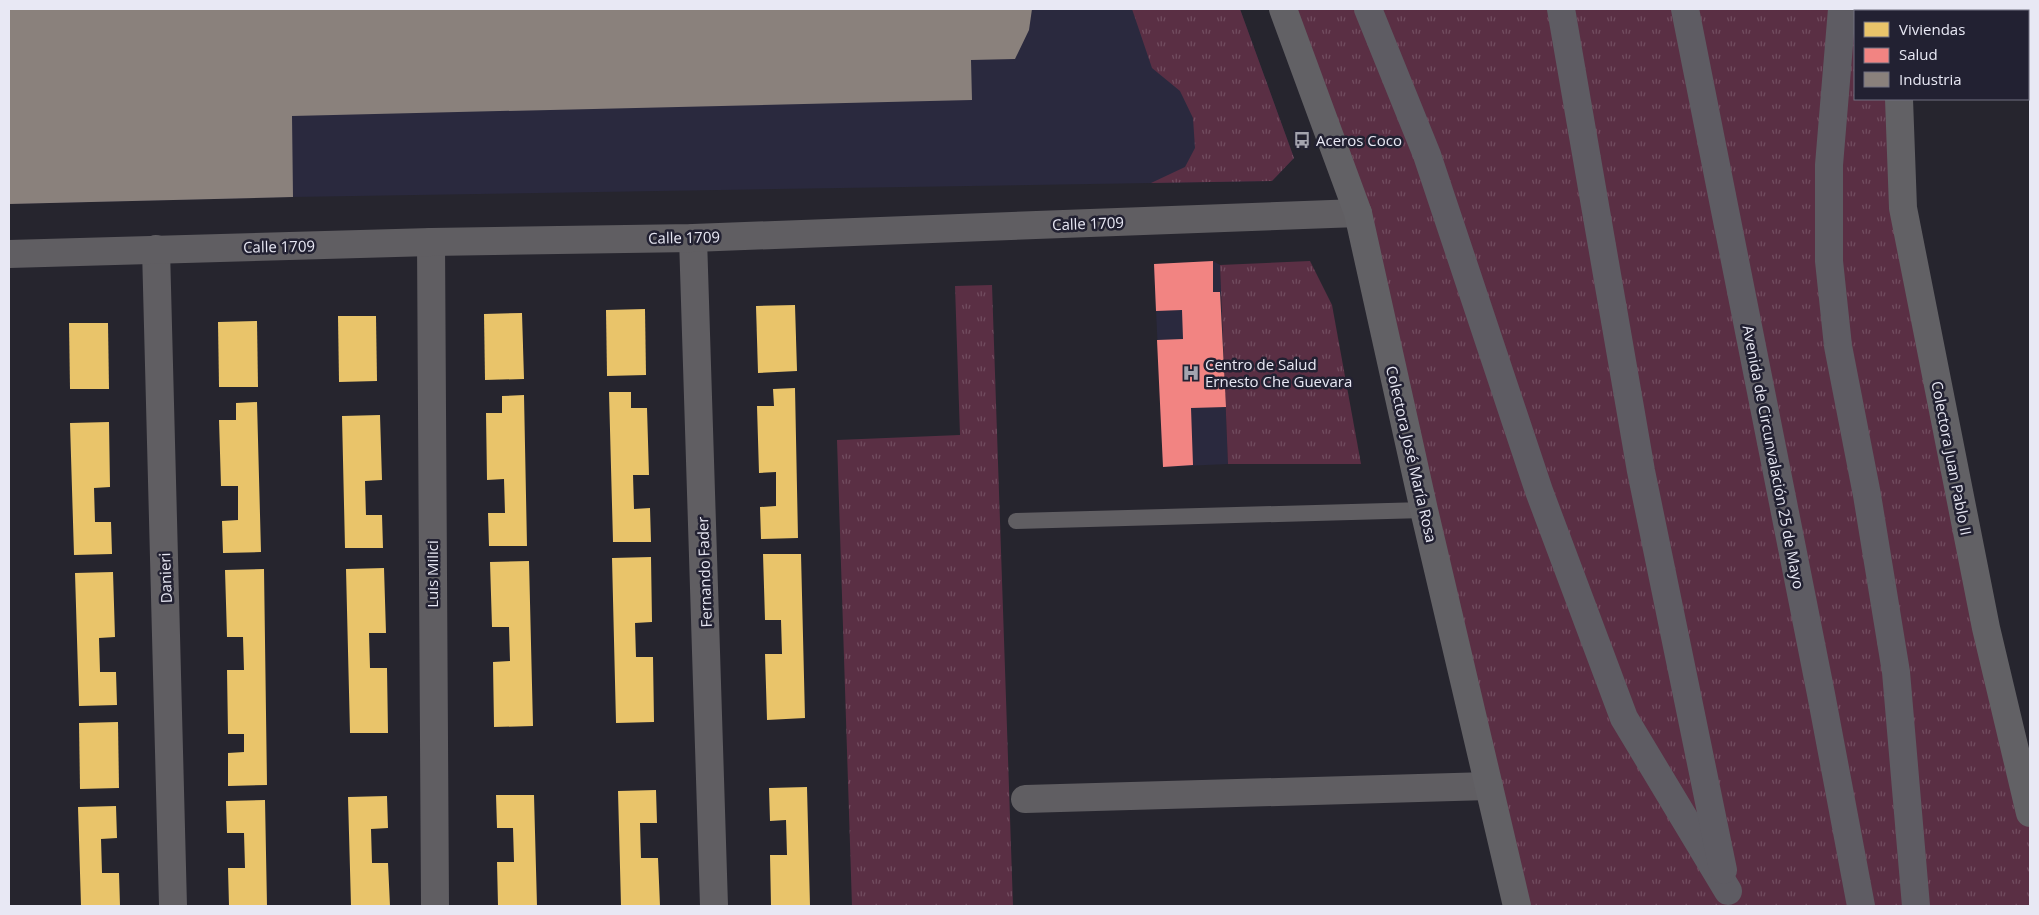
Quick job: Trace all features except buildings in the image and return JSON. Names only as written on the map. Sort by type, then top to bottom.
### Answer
[{"type":"highway","points":[[1368,9],[1427,155],[1539,491],[1624,718],[1730,899]]},
{"type":"highway","points":[[1561,9],[1641,472],[1730,899]]},
{"type":"highway","name":"Avenida de Circunvalación 25 de Mayo","points":[[1685,9],[1821,694],[1861,906]]},
{"type":"highway","points":[[1842,9],[1829,165],[1829,261],[1838,346],[1867,495],[1896,672],[1916,906]]},
{"type":"main road","name":"Colectora José María Rosa","points":[[1284,9],[1358,213],[1424,510],[1517,906]]},
{"type":"main road","name":"Colectora Juan Pablo II","points":[[1899,100],[1903,208],[1986,628],[2030,813]]},
{"type":"street","name":"Calle 1709","points":[[9,254],[431,242],[693,238],[1358,213]]},
{"type":"street","name":"Fernando Fader","points":[[693,238],[714,906]]},
{"type":"street","name":"Luis Milici","points":[[431,242],[434,906]]},
{"type":"street","name":"Danieri","points":[[156,249],[173,906]]},
{"type":"street","points":[[1025,799],[1489,786]]},
{"type":"lane","points":[[1016,521],[1424,510]]},
{"type":"shaded area","name":"Aceros Coco","points":[[9,9],[1240,9],[1294,158],[1272,181],[293,197],[9,204]]},
{"type":"shaded area","name":"Centro de Salud Ernesto Che Guevara","points":[[1213,261],[1220,265],[1228,464],[1163,467],[1154,264]]},
{"type":"green space","points":[[1132,9],[1240,9],[1294,158],[1272,181],[1151,183],[1185,167],[1195,148],[1193,118],[1180,91],[1152,68]]},
{"type":"green space","points":[[1283,9],[1896,9],[1854,10],[1854,100],[1899,100],[1903,208],[2030,813],[2030,906],[1517,906],[1358,213]]},
{"type":"green space","points":[[1310,261],[1332,305],[1361,464],[1228,464],[1220,265]]},
{"type":"green space","points":[[992,285],[1013,906],[852,906],[837,440],[960,435],[955,286]]},
{"type":"place","name":"Aceros Coco","points":[[1302,140]]},
{"type":"place","name":"Centro de Salud Ernesto Che Guevara","points":[[1191,373]]}]
